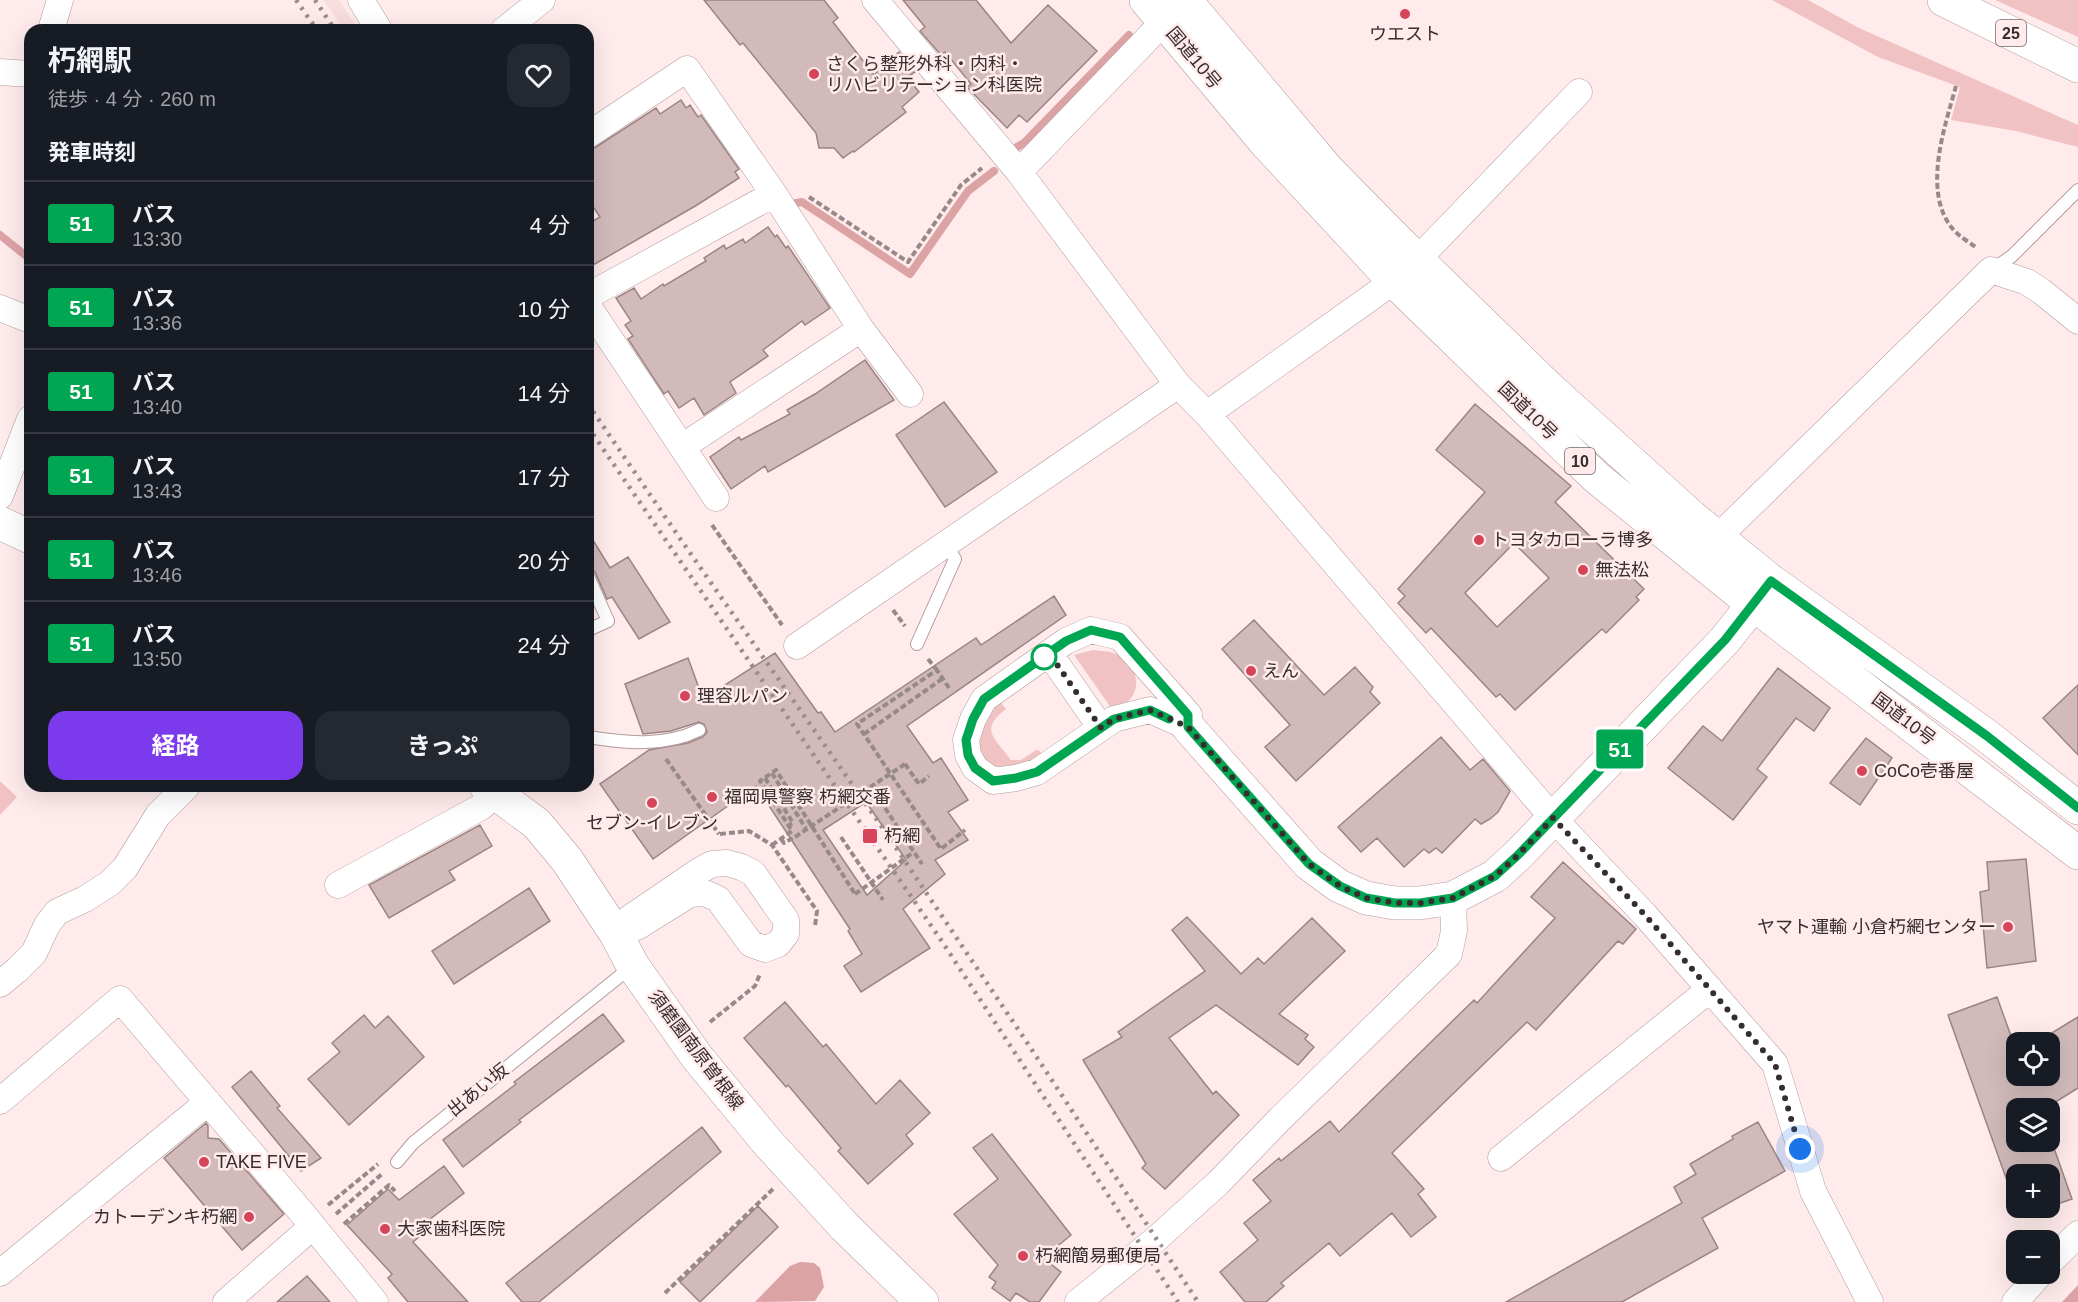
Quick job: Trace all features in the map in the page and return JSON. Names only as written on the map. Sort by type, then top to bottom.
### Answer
[{"type":"main road","name":"25","points":[[1944,0],[2078,66]]},
{"type":"main road","name":"国道10号","points":[[1170,6],[1328,170],[1406,270],[1597,478],[1762,593],[1987,736],[2078,808]]},
{"type":"main road","name":"国道10号","points":[[1406,270],[1548,387],[1717,538],[1762,593],[2078,853]]},
{"type":"main road","points":[[0,523],[24,534]]},
{"type":"main road","points":[[1188,727],[1309,864],[1340,886],[1366,898],[1395,903],[1420,903],[1453,898],[1495,876],[1518,855],[1725,640],[1762,593]]},
{"type":"main road","name":"須磨園南原曽根線","points":[[495,792],[537,824],[623,930],[633,966],[697,1057],[768,1143],[845,1227],[922,1302]]},
{"type":"street","points":[[53,24],[60,0]]},
{"type":"street","points":[[361,0],[375,24]]},
{"type":"street","points":[[512,24],[542,0]]},
{"type":"street","points":[[875,0],[1019,172],[1178,385],[1208,414],[1553,818],[1645,915],[1775,1064],[1813,1191],[1870,1302]]},
{"type":"street","points":[[1019,172],[1146,39],[1170,6]]},
{"type":"street","points":[[594,131],[687,69],[776,198],[861,329],[910,394]]},
{"type":"street","points":[[0,72],[24,74]]},
{"type":"street","points":[[1208,414],[1406,270],[1578,92]]},
{"type":"street","points":[[594,293],[776,198]]},
{"type":"street","points":[[1717,538],[1995,267],[2041,291],[2078,321]]},
{"type":"street","points":[[0,308],[24,318]]},
{"type":"street","points":[[594,315],[716,498]]},
{"type":"street","points":[[682,447],[861,329]]},
{"type":"street","points":[[797,646],[1178,385]]},
{"type":"street","points":[[0,496],[24,434]]},
{"type":"street","points":[[1091,630],[1120,637],[1188,715],[1188,727],[1150,710],[1114,719],[1037,772],[993,781],[975,768],[968,755],[966,740],[973,719],[984,699],[1049,653],[1066,641],[1091,630]]},
{"type":"street","points":[[1049,653],[1101,728]]},
{"type":"street","points":[[0,984],[34,953],[47,925],[57,912],[85,899],[110,883],[125,868],[158,815],[181,792]]},
{"type":"street","points":[[338,885],[481,807],[491,792]]},
{"type":"street","points":[[727,863],[753,873],[786,920],[786,934],[778,944],[765,949],[758,947],[751,944],[718,899],[705,893],[690,894],[637,927],[623,930],[630,918],[699,871],[712,864],[727,863]]},
{"type":"street","points":[[1078,1302],[1155,1240],[1218,1183],[1449,954],[1454,931],[1453,898]]},
{"type":"street","points":[[1500,1158],[1710,989]]},
{"type":"street","points":[[0,1101],[120,999],[208,1102],[326,1221],[375,1302]]},
{"type":"street","points":[[0,1273],[208,1102]]},
{"type":"street","points":[[226,1302],[326,1221]]},
{"type":"street","points":[[2060,1252],[2078,1234]]},
{"type":"street","points":[[2014,1302],[2031,1284]]},
{"type":"lane","points":[[1995,267],[2012,256],[2078,190]]},
{"type":"lane","points":[[917,644],[955,559],[946,544]]},
{"type":"lane","points":[[594,590],[608,621],[594,627]]},
{"type":"lane","points":[[594,737],[654,742],[686,737],[699,730]]},
{"type":"lane","name":"出あい坂","points":[[391,1160],[633,966]]},
{"type":"path","points":[[1956,86],[1943,133],[1938,166],[1937,184],[1942,209],[1953,229],[1979,250],[1991,255],[1995,267]]},
{"type":"path","points":[[776,198],[804,193],[908,262],[962,185],[1002,152]]},
{"type":"path","points":[[716,498],[700,507],[797,646]]},
{"type":"path","points":[[949,688],[937,670],[857,724],[941,849],[965,830]]},
{"type":"path","points":[[864,734],[942,679]]},
{"type":"path","points":[[654,742],[719,834]]},
{"type":"path","points":[[781,839],[784,843],[795,837],[905,764],[919,784],[929,776]]},
{"type":"path","points":[[772,845],[792,831],[760,781],[777,770],[855,894],[914,852]]},
{"type":"path","points":[[772,773],[806,829]]},
{"type":"path","points":[[885,808],[922,864]]},
{"type":"path","points":[[841,837],[884,900]]},
{"type":"path","points":[[703,1013],[710,1023],[755,986],[761,970]]},
{"type":"path","points":[[326,1221],[391,1160]]},
{"type":"path","points":[[326,1221],[391,1160]]},
{"type":"path","points":[[326,1221],[389,1185],[395,1191]]},
{"type":"path","points":[[665,1293],[773,1189]]},
{"type":"shaded area","points":[[323,0],[339,0],[355,24],[340,24]]},
{"type":"shaded area","points":[[1772,0],[1808,0],[1859,28],[2078,125],[2078,147],[2016,131],[1951,120],[1960,87],[1878,57]]},
{"type":"shaded area","points":[[1995,0],[2078,0],[2078,37]]},
{"type":"shaded area","points":[[1093,650],[1111,652],[1122,657],[1134,672],[1136,685],[1132,697],[1114,712],[1074,655]]},
{"type":"shaded area","points":[[999,701],[1006,709],[998,716],[991,728],[999,745],[1011,760],[1021,760],[1036,750],[1040,751],[1043,757],[1026,766],[1010,768],[994,766],[981,757],[977,741],[979,731]]},
{"type":"shaded area","points":[[0,781],[17,797],[0,815]]},
{"type":"shaded area","points":[[800,1262],[814,1263],[820,1268],[824,1287],[815,1301],[755,1302],[790,1266]]},
{"type":"shaded area","points":[[2078,1285],[2078,1302],[2062,1302]]},
{"type":"building","name":"さくら整形外科・内科・ リハビリテーション科医院","points":[[704,0],[824,0],[838,18],[833,22],[874,75],[899,52],[915,72],[907,77],[919,92],[902,107],[906,112],[854,152],[843,158],[834,148],[819,148],[816,133],[743,43],[740,45]]},
{"type":"building","points":[[903,0],[976,0],[1011,43],[1048,5],[1097,51],[1027,122],[1019,115],[1007,128],[967,87],[971,84],[945,52],[941,55],[920,31],[925,27]]},
{"type":"building","points":[[681,100],[686,108],[690,105],[698,117],[701,115],[739,169],[735,172],[739,178],[594,265],[594,220],[600,217],[594,208],[594,148],[656,108],[660,114]]},
{"type":"building","points":[[768,227],[786,248],[788,246],[830,308],[805,325],[802,321],[763,350],[768,356],[730,382],[736,393],[704,415],[694,398],[679,408],[668,391],[664,394],[628,339],[633,336],[625,325],[631,321],[616,298],[634,288],[641,299],[663,284],[664,286],[706,261],[704,258],[724,245],[726,249],[743,239],[745,243]]},
{"type":"building","points":[[865,360],[894,400],[768,472],[765,466],[731,489],[710,457],[739,437],[741,440],[790,414],[787,410]]},
{"type":"building","points":[[944,402],[997,472],[945,507],[896,435]]},
{"type":"building","points":[[1475,404],[1571,486],[1555,502],[1644,589],[1636,597],[1639,600],[1606,633],[1602,629],[1515,710],[1500,694],[1496,697],[1431,628],[1426,633],[1398,603],[1405,596],[1398,589],[1485,492],[1436,450]],"holes":[[[1514,543],[1549,578],[1497,627],[1465,593]]]},
{"type":"building","points":[[594,542],[610,568],[628,557],[670,622],[639,639],[612,597],[607,599],[595,572]]},
{"type":"building","points":[[1054,596],[1066,615],[907,726],[933,763],[941,758],[968,800],[948,812],[968,840],[935,860],[945,874],[903,909],[930,948],[861,992],[844,966],[862,954],[848,931],[850,929],[756,786],[653,859],[600,784],[649,750],[688,743],[703,737],[707,732],[704,724],[699,722],[671,731],[643,734],[625,684],[688,658],[703,699],[775,653],[818,713],[821,712],[835,732],[976,638],[981,645]],"holes":[[[866,802],[906,860],[867,895],[823,830]]]},
{"type":"building","points":[[1254,620],[1324,695],[1355,667],[1373,687],[1370,692],[1380,703],[1296,781],[1265,747],[1290,725],[1222,649]]},
{"type":"building","points":[[1778,668],[1830,708],[1814,731],[1796,718],[1757,769],[1767,777],[1733,820],[1668,768],[1703,726],[1722,741]]},
{"type":"building","points":[[2078,685],[2078,755],[2043,718]]},
{"type":"building","points":[[1441,737],[1470,770],[1483,759],[1510,791],[1498,812],[1481,824],[1475,819],[1442,853],[1436,848],[1429,853],[1424,849],[1404,867],[1377,838],[1361,852],[1338,827]]},
{"type":"building","name":"CoCo壱番屋","points":[[1866,738],[1892,758],[1860,805],[1830,783]]},
{"type":"building","points":[[480,825],[492,846],[449,871],[455,880],[389,918],[369,885]]},
{"type":"building","name":"ヤマト運輸 小倉朽網センター","points":[[2026,859],[2036,961],[1987,968],[1980,892],[1989,890],[1987,862]]},
{"type":"building","points":[[1563,862],[1636,929],[1623,944],[1618,941],[1536,1030],[1527,1022],[1392,1153],[1424,1189],[1418,1194],[1436,1217],[1411,1237],[1392,1213],[1340,1256],[1329,1243],[1281,1283],[1284,1286],[1266,1302],[1245,1302],[1220,1272],[1258,1240],[1244,1223],[1271,1201],[1253,1180],[1279,1158],[1281,1161],[1330,1121],[1339,1132],[1474,1000],[1477,1003],[1555,918],[1531,897]]},
{"type":"building","points":[[529,888],[550,921],[454,984],[432,951]]},
{"type":"building","points":[[1187,917],[1241,974],[1258,958],[1264,964],[1312,918],[1345,951],[1279,1014],[1308,1035],[1305,1039],[1314,1047],[1298,1065],[1216,1005],[1169,1038],[1213,1094],[1216,1091],[1239,1115],[1165,1189],[1142,1168],[1146,1164],[1083,1060],[1122,1037],[1118,1032],[1205,971],[1172,930]]},
{"type":"building","points":[[1997,997],[2010,1032],[2006,1032],[2006,1086],[2060,1086],[2060,1032],[2053,1032],[2078,1017],[2078,1088],[2060,1099],[2006,1098],[2006,1152],[2055,1152],[2060,1164],[2006,1164],[2006,1178],[1948,1015]]},
{"type":"building","points":[[785,1002],[823,1047],[826,1044],[876,1104],[900,1080],[930,1113],[906,1135],[913,1144],[868,1184],[838,1151],[841,1148],[788,1085],[786,1087],[744,1038]]},
{"type":"building","points":[[603,1014],[624,1041],[519,1120],[521,1122],[463,1167],[443,1140]]},
{"type":"building","points":[[364,1015],[375,1028],[388,1016],[424,1057],[349,1125],[308,1079],[340,1052],[332,1043]]},
{"type":"building","points":[[251,1071],[280,1106],[277,1108],[321,1158],[301,1171],[232,1087]]},
{"type":"building","points":[[1758,1122],[1785,1171],[1702,1218],[1718,1248],[1622,1302],[1506,1302],[1682,1203],[1674,1187],[1696,1174],[1690,1164]]},
{"type":"building","points":[[206,1123],[208,1138],[219,1139],[284,1214],[242,1250],[164,1158]]},
{"type":"building","points":[[702,1127],[721,1152],[539,1302],[522,1302],[506,1283]]},
{"type":"building","points":[[992,1134],[1071,1235],[1043,1258],[1061,1272],[1039,1302],[1030,1302],[1016,1293],[1010,1301],[992,1288],[996,1282],[989,1277],[998,1265],[954,1214],[998,1179],[973,1148]]},
{"type":"building","points":[[2060,1165],[2072,1199],[2060,1203]]},
{"type":"building","points":[[444,1166],[464,1193],[421,1226],[426,1231],[413,1242],[468,1302],[408,1302],[388,1278],[392,1274],[347,1225],[388,1189],[399,1200]]},
{"type":"building","points":[[758,1206],[778,1227],[700,1302],[680,1282]]},
{"type":"building","points":[[307,1276],[330,1302],[277,1302]]},
{"type":"waterway","points":[[1012,150],[1024,143],[1129,35]]},
{"type":"waterway","points":[[796,203],[802,202],[910,274],[968,191],[994,171]]},
{"type":"waterway","points":[[0,235],[24,254]]},
{"type":"railway","points":[[296,0],[313,24]]},
{"type":"railway","points":[[315,0],[331,24]]},
{"type":"railway","points":[[594,413],[882,827],[1198,1302]]},
{"type":"railway","points":[[594,436],[943,943],[1178,1302]]},
{"type":"bus line","name":"51","points":[[1169,719],[1150,710],[1114,719],[1037,772],[1016,778],[993,781],[975,768],[968,755],[966,740],[973,719],[984,699],[1066,641],[1091,630],[1120,637],[1188,715],[1188,727],[1309,864],[1340,886],[1366,898],[1395,903],[1420,903],[1453,898],[1495,876],[1518,855],[1725,640],[1771,581],[1987,736],[2078,808]]},
{"type":"place","name":"ウエスト","points":[[1405,14]]},
{"type":"place","name":"さくら整形外科・内科・ リハビリテーション科医院","points":[[814,74]]},
{"type":"place","name":"トヨタカローラ博多","points":[[1479,540]]},
{"type":"place","name":"無法松","points":[[1583,570]]},
{"type":"place","name":"えん","points":[[1251,671]]},
{"type":"place","name":"理容ルパン","points":[[685,696]]},
{"type":"place","name":"CoCo壱番屋","points":[[1862,771]]},
{"type":"place","name":"福岡県警察 朽網交番","points":[[712,797]]},
{"type":"place","name":"セブン-イレブン","points":[[652,803]]},
{"type":"place","name":"朽網","points":[[870,836]]},
{"type":"place","name":"ヤマト運輸 小倉朽網センター","points":[[2008,927]]},
{"type":"place","name":"TAKE FIVE","points":[[204,1162]]},
{"type":"place","name":"カトーデンキ朽網","points":[[249,1217]]},
{"type":"place","name":"大家歯科医院","points":[[385,1229]]},
{"type":"place","name":"朽網簡易郵便局","points":[[1023,1256]]},
{"type":"route","points":[[1044,657],[1049,653],[1101,728],[1114,719],[1150,710],[1188,727],[1309,864],[1340,886],[1366,898],[1395,903],[1420,903],[1453,898],[1495,876],[1553,818],[1645,915],[1775,1064],[1800,1149]]}]
